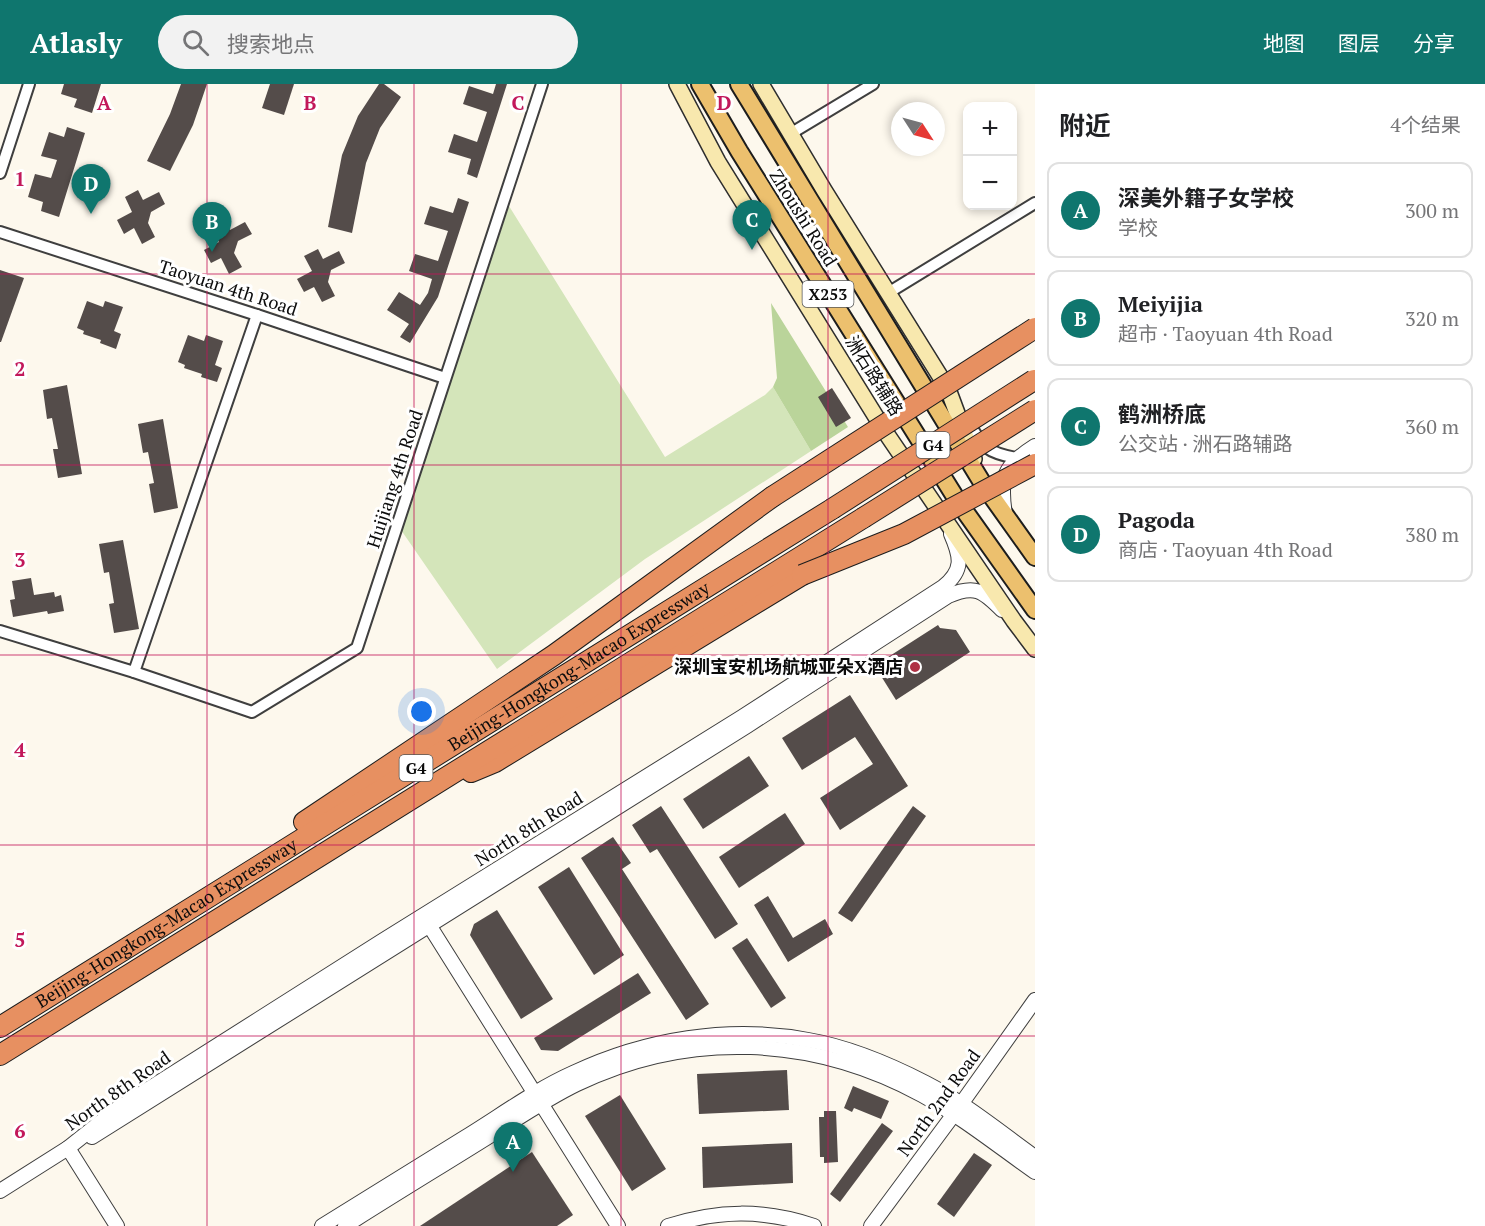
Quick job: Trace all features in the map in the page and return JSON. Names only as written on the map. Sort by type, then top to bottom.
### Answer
[{"type":"highway","points":[[37,1004],[554,655],[772,497],[1035,328]]},
{"type":"highway","name":"Beijing-Hongkong-Macao Expressway","points":[[0,1027],[1035,380]]},
{"type":"highway","name":"Beijing-Hongkong-Macao Expressway","points":[[0,1055],[1035,410]]},
{"type":"highway","points":[[863,518],[985,455],[1035,423]]},
{"type":"highway","points":[[411,798],[495,762],[802,575],[904,534],[1026,461]]},
{"type":"main road","name":"洲石路辅路","points":[[677,84],[718,162],[886,433],[1035,649]]},
{"type":"main road","name":"Zhoushi Road","points":[[700,84],[739,151],[953,494],[1035,610]]},
{"type":"main road","name":"Zhoushi Road","points":[[739,84],[983,484],[1035,557]]},
{"type":"main road","points":[[761,84],[948,389],[983,484]]},
{"type":"main road","points":[[773,141],[824,190]]},
{"type":"street","points":[[0,172],[29,84]]},
{"type":"street","name":"Huijiang 4th Road","points":[[134,672],[252,712],[357,648],[542,84]]},
{"type":"street","points":[[790,134],[873,84]]},
{"type":"street","points":[[888,293],[1035,203]]},
{"type":"street","name":"Taoyuan 4th Road","points":[[0,232],[445,378]]},
{"type":"street","points":[[0,631],[134,672],[257,315]]},
{"type":"street","points":[[948,389],[985,448],[997,454],[1026,461]]},
{"type":"street","points":[[1005,514],[1002,492],[1006,473],[1026,461],[1035,446]]},
{"type":"street","name":"North 8th Road","points":[[426,920],[943,587],[955,575],[959,564],[957,548],[942,516]]},
{"type":"street","name":"North 8th Road","points":[[0,1191],[68,1148],[117,1109],[747,726],[948,596],[962,590],[973,589],[991,600],[1014,621]]},
{"type":"street","points":[[426,920],[618,1226]]},
{"type":"street","name":"North 2nd Road","points":[[871,1226],[1035,1000]]},
{"type":"street","points":[[345,1226],[538,1099],[572,1073],[631,1050],[698,1037],[753,1035],[807,1040],[848,1050],[890,1066],[928,1084],[1035,1172]]},
{"type":"street","points":[[322,1226],[538,1099]]},
{"type":"street","points":[[957,1109],[1035,1157]]},
{"type":"street","points":[[68,1148],[117,1226]]},
{"type":"street","points":[[668,1226],[695,1217],[727,1213],[790,1218],[814,1226]]},
{"type":"green space","points":[[509,206],[665,457],[765,395],[773,387],[811,451],[645,559],[497,669],[401,530]]},
{"type":"green space","points":[[771,303],[848,427],[811,451],[773,387],[777,378]]},
{"type":"building","points":[[64,84],[101,84],[92,113],[74,107],[77,99],[61,94]]},
{"type":"building","points":[[181,84],[207,84],[193,125],[170,171],[147,161],[170,114]]},
{"type":"building","points":[[270,84],[294,84],[284,115],[262,108]]},
{"type":"building","points":[[379,84],[384,84],[401,97],[380,128],[366,163],[352,233],[328,227],[342,155],[358,116]]},
{"type":"building","points":[[496,84],[507,84],[477,178],[467,174],[471,159],[448,152],[454,134],[477,142],[487,112],[463,104],[469,86],[493,94]]},
{"type":"building","points":[[67,127],[85,133],[59,217],[41,211],[43,202],[28,197],[35,174],[51,178],[57,160],[41,156],[49,132],[64,137]]},
{"type":"building","points":[[138,190],[143,200],[159,192],[165,204],[151,212],[148,223],[155,237],[142,244],[134,228],[124,234],[117,220],[132,212],[125,197]]},
{"type":"building","points":[[458,198],[469,202],[438,297],[410,343],[400,337],[409,324],[387,310],[399,292],[420,305],[428,293],[432,279],[409,271],[415,254],[438,261],[448,231],[424,224],[430,206],[453,213]]},
{"type":"building","points":[[225,220],[230,230],[245,222],[252,234],[238,241],[234,253],[242,267],[229,274],[221,258],[211,263],[204,250],[219,242],[211,227]]},
{"type":"building","points":[[318,249],[323,259],[339,251],[345,263],[331,270],[328,282],[335,296],[322,302],[314,287],[304,292],[297,279],[312,271],[304,256]]},
{"type":"building","points":[[0,270],[24,278],[1,342],[0,342]]},
{"type":"building","points":[[87,301],[103,307],[105,301],[123,307],[114,331],[121,334],[116,349],[100,343],[101,340],[83,334],[84,331],[77,328]]},
{"type":"building","points":[[188,335],[204,341],[206,335],[223,341],[215,365],[222,368],[217,382],[201,377],[202,374],[184,368],[185,365],[178,362]]},
{"type":"building","points":[[67,385],[82,474],[58,478],[53,449],[58,449],[52,418],[47,419],[43,390]]},
{"type":"building","points":[[832,388],[851,418],[836,427],[818,397]]},
{"type":"building","points":[[163,419],[178,508],[154,513],[149,484],[154,483],[148,452],[143,453],[138,424]]},
{"type":"building","points":[[123,540],[139,629],[114,633],[109,604],[114,603],[109,572],[104,573],[99,544]]},
{"type":"building","points":[[31,578],[34,595],[54,592],[55,597],[61,595],[64,611],[48,614],[47,611],[13,617],[10,600],[15,599],[12,581]]},
{"type":"building","name":"深圳宝安机场航城亚朵X酒店","points":[[938,625],[940,628],[956,630],[970,652],[896,700],[881,676],[885,659]]},
{"type":"building","points":[[850,695],[908,786],[840,830],[820,798],[873,764],[855,737],[802,770],[782,738]]},
{"type":"building","points":[[749,756],[769,786],[703,829],[683,799]]},
{"type":"building","points":[[661,806],[738,924],[715,939],[657,849],[650,853],[632,825]]},
{"type":"building","points":[[913,806],[926,816],[852,922],[838,913]]},
{"type":"building","points":[[785,813],[805,844],[739,888],[719,857]]},
{"type":"building","points":[[613,837],[631,863],[622,869],[709,1004],[686,1020],[581,858]]},
{"type":"building","points":[[569,867],[624,955],[594,975],[538,887]]},
{"type":"building","points":[[768,896],[793,938],[825,919],[833,934],[788,962],[754,905]]},
{"type":"building","points":[[497,910],[553,999],[521,1019],[470,935],[474,924]]},
{"type":"building","points":[[747,938],[786,998],[771,1008],[732,948]]},
{"type":"building","points":[[638,973],[651,993],[558,1051],[541,1050],[534,1038]]},
{"type":"building","points":[[787,1070],[789,1110],[699,1114],[697,1074]]},
{"type":"building","points":[[853,1086],[889,1101],[881,1119],[854,1108],[852,1112],[844,1108]]},
{"type":"building","points":[[620,1095],[666,1169],[632,1191],[585,1116]]},
{"type":"building","points":[[824,1111],[836,1111],[838,1162],[824,1163],[824,1157],[820,1157],[819,1117],[824,1117]]},
{"type":"building","points":[[882,1123],[893,1131],[840,1202],[830,1194]]},
{"type":"building","points":[[792,1143],[793,1183],[703,1188],[702,1147]]},
{"type":"building","points":[[532,1152],[573,1215],[557,1226],[420,1226]]},
{"type":"building","points":[[974,1153],[992,1165],[954,1217],[937,1204]]},
{"type":"place","name":"Pagoda","points":[[91,214]]},
{"type":"place","name":"鹤洲桥底","points":[[752,250]]},
{"type":"place","name":"Meiyijia","points":[[212,252]]},
{"type":"place","name":"深圳宝安机场航城亚朵X酒店","points":[[915,667]]},
{"type":"place","name":"深美外籍子女学校","points":[[513,1172]]}]
